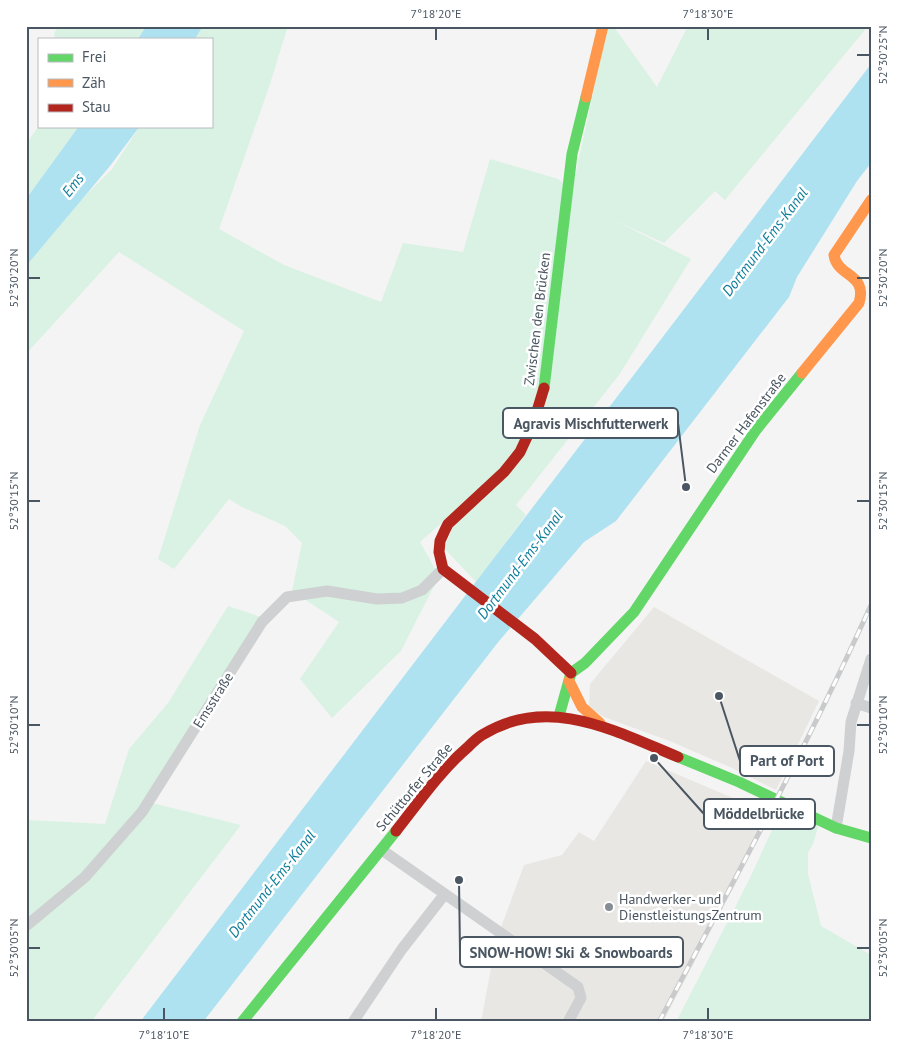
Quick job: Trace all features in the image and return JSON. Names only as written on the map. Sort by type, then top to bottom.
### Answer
[{"type":"street","name":"Zwischen den Brücken","points":[[443,569],[439,554],[441,535],[448,524],[507,468],[523,445],[536,418],[543,394],[572,154],[603,26]]},
{"type":"street","name":"Darmer Hafenstraße","points":[[570,677],[634,612],[756,430],[859,303],[863,294],[862,286],[835,262],[834,255],[871,200]]},
{"type":"street","points":[[443,569],[534,639],[570,677],[582,708],[603,726]]},
{"type":"street","name":"Emsstraße","points":[[26,926],[85,878],[142,812],[262,622],[287,597],[327,592],[377,599],[402,598],[422,590],[443,569]]},
{"type":"street","points":[[836,828],[849,750],[851,722],[871,659]]},
{"type":"street","points":[[559,716],[570,677]]},
{"type":"street","points":[[856,703],[871,708]]},
{"type":"street","name":"Schüttorfer Straße","points":[[242,1022],[453,760],[480,735],[506,723],[544,716],[559,716],[603,726],[739,782],[836,828],[871,838]]},
{"type":"street","points":[[382,850],[578,987],[580,998],[568,1022]]},
{"type":"street","points":[[353,1022],[402,949],[444,894]]},
{"type":"shaded area","points":[[654,607],[819,701],[776,790],[732,768],[672,742],[604,717],[589,707],[590,684]]},
{"type":"shaded area","points":[[646,761],[768,813],[739,877],[663,1022],[481,1022],[496,941],[524,865],[562,855],[579,832],[594,841]]},
{"type":"green space","points":[[59,26],[146,26],[139,38],[55,38],[54,33]]},
{"type":"green space","points":[[203,26],[288,26],[269,87],[219,229],[284,265],[381,302],[403,243],[463,252],[490,159],[558,179],[572,190],[607,29],[614,27],[657,87],[688,26],[868,26],[725,200],[715,191],[664,243],[614,220],[691,259],[619,375],[516,505],[526,515],[476,582],[444,548],[452,529],[481,488],[420,542],[439,576],[401,651],[332,718],[300,679],[339,622],[292,591],[302,543],[285,526],[242,507],[229,499],[174,569],[158,559],[200,425],[244,331],[119,252],[26,354],[26,266],[80,201],[112,169],[139,128],[212,128],[212,38],[196,38]]},
{"type":"green space","points":[[38,127],[78,128],[26,199],[26,144]]},
{"type":"green space","points":[[228,606],[261,617],[148,802],[241,825],[91,1022],[26,1022],[26,820],[105,824],[129,749],[168,703]]},
{"type":"green space","points":[[778,817],[819,824],[808,853],[808,874],[821,926],[871,955],[871,1022],[676,1022],[749,880]]},
{"type":"water","points":[[146,26],[203,26],[196,38],[139,38]]},
{"type":"water","name":"Dortmund-Ems-Kanal","points":[[871,64],[871,163],[857,181],[797,277],[789,297],[616,521],[584,542],[499,641],[203,1022],[140,1022]]},
{"type":"water","name":"Ems","points":[[78,128],[138,128],[110,166],[26,266],[26,199]]},
{"type":"railway","points":[[659,1022],[795,763],[871,605]]},
{"type":"traffic: fast","points":[[544,388],[572,154],[586,97]]},
{"type":"traffic: fast","points":[[559,716],[571,673],[585,663],[634,612],[756,430],[802,373]]},
{"type":"traffic: fast","points":[[678,757],[739,782],[836,828],[871,838]]},
{"type":"traffic: fast","points":[[242,1022],[396,831]]},
{"type":"traffic: slow","points":[[586,97],[603,26]]},
{"type":"traffic: slow","points":[[802,373],[859,303],[861,293],[856,280],[840,268],[834,255],[871,200]]},
{"type":"traffic: slow","points":[[569,681],[582,707],[600,723]]},
{"type":"traffic: jam","points":[[544,388],[533,424],[520,452],[504,472],[448,524],[440,541],[439,552],[443,569],[535,639],[571,673]]},
{"type":"traffic: jam","points":[[396,831],[430,787],[458,756],[480,736],[507,723],[532,717],[556,717],[581,721],[606,728],[678,757]]},
{"type":"place","name":"Agravis Mischfutterwerk","points":[[686,487]]},
{"type":"place","name":"Part of Port","points":[[719,696]]},
{"type":"place","name":"Möddelbrücke","points":[[654,758]]},
{"type":"place","name":"SNOW-HOW! Ski & Snowboards","points":[[459,880]]},
{"type":"place","name":"Handwerker- und DienstleistungsZentrum","points":[[609,907]]}]
